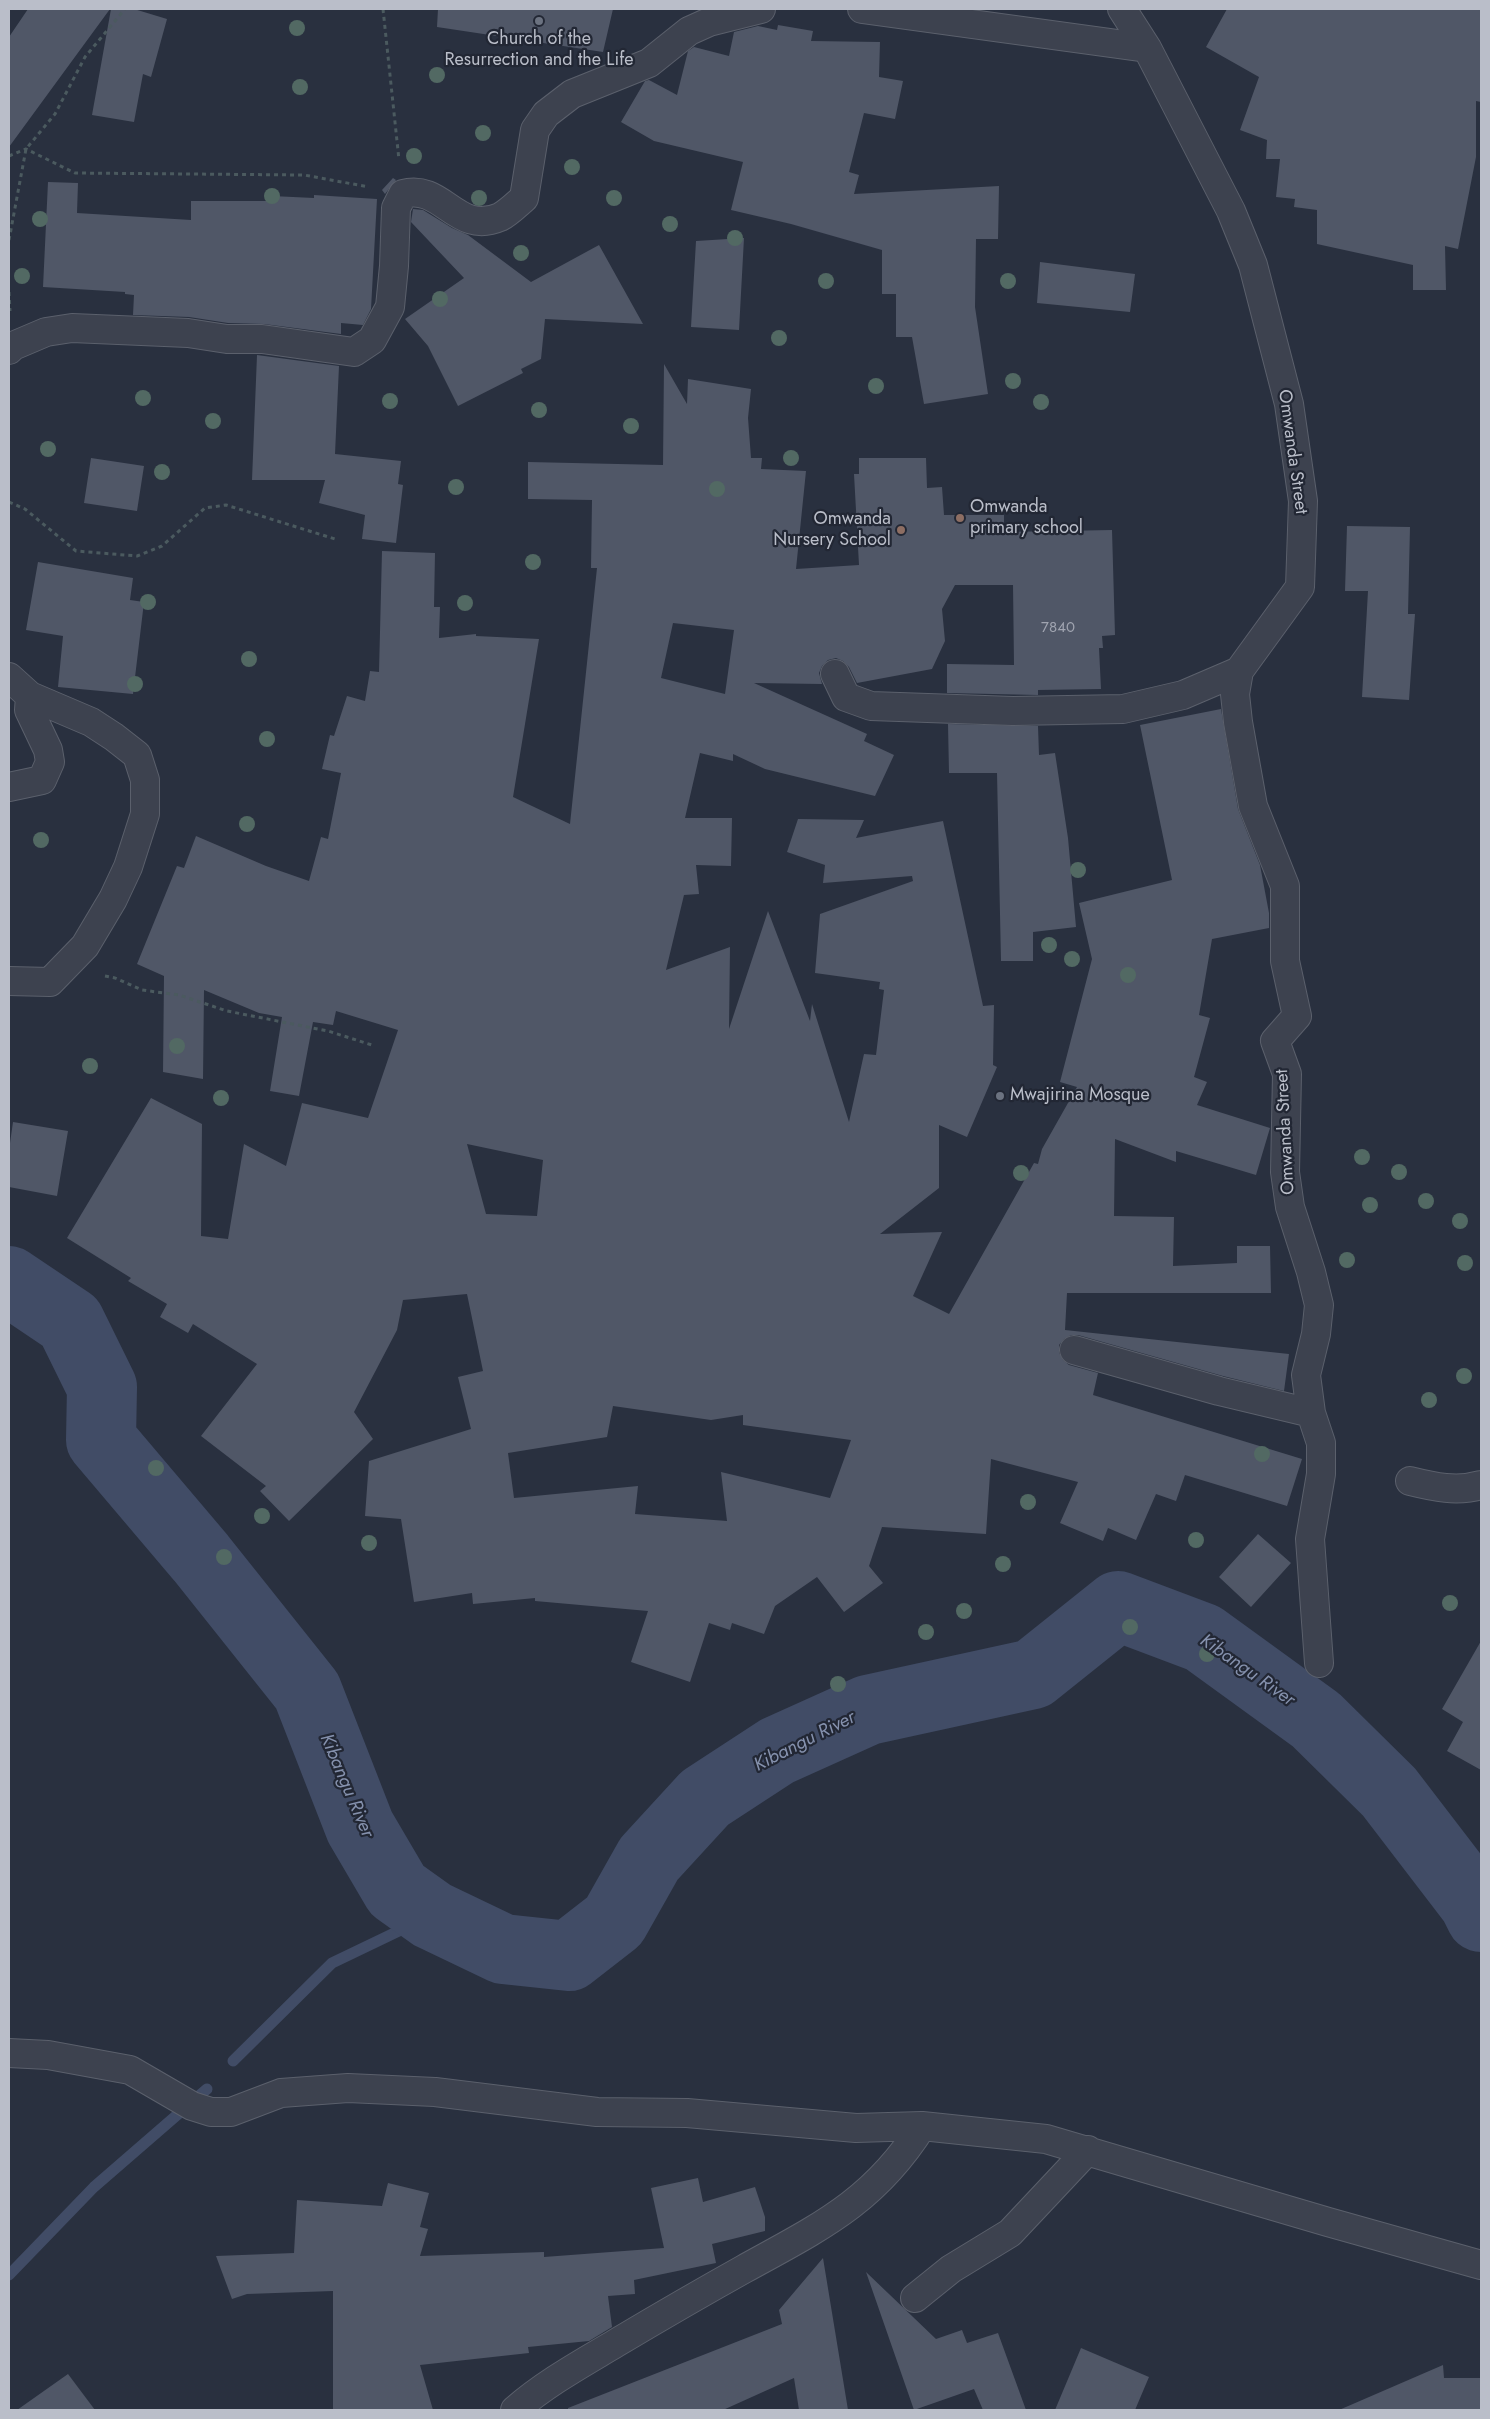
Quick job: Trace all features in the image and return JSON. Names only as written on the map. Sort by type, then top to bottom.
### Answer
[{"type":"street","points":[[9,350],[13,346],[46,332],[72,328],[188,334],[227,339],[262,339],[354,352],[372,340],[390,306],[394,266],[396,208],[403,194],[410,192],[435,197],[456,214],[479,222],[501,217],[524,198],[535,130],[546,114],[572,94],[649,64],[689,31],[709,22],[761,9]]},
{"type":"street","points":[[862,9],[1147,48]]},
{"type":"street","name":"Omwanda Street","points":[[1122,9],[1147,48],[1231,211],[1252,266],[1289,404],[1302,501],[1300,587],[1239,671],[1235,694],[1253,806],[1285,886],[1285,960],[1297,1016],[1275,1041],[1286,1074],[1285,1172],[1290,1207],[1311,1272],[1318,1305],[1316,1334],[1306,1375],[1311,1413],[1321,1443],[1321,1474],[1310,1539],[1319,1663]]},
{"type":"street","points":[[835,674],[846,697],[870,706],[1014,711],[1123,708],[1183,695],[1239,671]]},
{"type":"street","points":[[9,677],[30,696],[90,722],[114,737],[137,755],[145,780],[145,814],[120,883],[85,946],[50,982],[9,981]]},
{"type":"street","points":[[9,787],[42,780],[50,762],[48,750],[29,710],[30,696]]},
{"type":"street","points":[[1074,1350],[1219,1391],[1311,1413]]},
{"type":"street","points":[[1410,1481],[1438,1488],[1468,1489],[1481,1485]]},
{"type":"street","points":[[9,2052],[48,2055],[130,2070],[192,2106],[211,2112],[231,2112],[281,2093],[348,2088],[435,2092],[597,2112],[687,2113],[856,2128],[922,2126],[1046,2139],[1481,2265]]},
{"type":"street","points":[[515,2410],[542,2387],[692,2298],[833,2220],[877,2183],[904,2154],[922,2126]]},
{"type":"street","points":[[915,2298],[951,2269],[1010,2233],[1088,2150]]},
{"type":"path","points":[[9,156],[26,149],[55,114],[85,57],[125,9]]},
{"type":"path","points":[[26,149],[75,173],[304,175],[403,194],[382,9]]},
{"type":"path","points":[[9,240],[26,149]]},
{"type":"path","points":[[9,502],[25,509],[76,551],[137,556],[162,546],[205,508],[226,505],[335,539]]},
{"type":"path","points":[[100,975],[115,978],[142,990],[179,994],[227,1011],[328,1031],[375,1046]]},
{"type":"building","points":[[28,9],[110,9],[9,147],[9,37]]},
{"type":"building","points":[[111,9],[134,9],[167,19],[151,77],[143,74],[134,122],[92,115]]},
{"type":"building","name":"Church of the Resurrection and the Life","points":[[438,9],[613,9],[603,52],[437,27]]},
{"type":"building","points":[[1227,9],[1481,9],[1481,102],[1476,101],[1476,157],[1458,249],[1445,246],[1446,290],[1413,290],[1413,265],[1317,244],[1317,210],[1294,207],[1295,199],[1276,197],[1280,159],[1266,159],[1267,140],[1240,130],[1259,77],[1206,47]]},
{"type":"building","points":[[778,25],[813,31],[811,41],[880,42],[879,77],[903,81],[895,119],[864,113],[849,172],[859,175],[854,194],[999,186],[998,239],[976,239],[975,307],[988,394],[924,404],[912,337],[896,337],[896,294],[882,294],[882,250],[791,224],[731,210],[743,162],[654,141],[621,122],[645,81],[649,80],[677,95],[688,51],[694,47],[729,56],[734,32],[758,26],[777,30]]},
{"type":"building","points":[[393,178],[396,180],[385,194],[382,190]]},
{"type":"building","points":[[48,182],[78,183],[77,213],[191,220],[191,201],[272,201],[272,196],[314,198],[314,195],[377,199],[371,309],[363,325],[341,323],[341,334],[264,324],[228,323],[189,317],[133,315],[134,295],[125,294],[125,292],[43,287]]},
{"type":"building","points":[[413,209],[423,210],[452,228],[468,235],[531,282],[599,245],[643,324],[545,319],[541,359],[521,369],[523,373],[458,406],[428,346],[405,319],[464,278],[411,222]]},
{"type":"building","points":[[744,238],[739,330],[691,327],[696,241]]},
{"type":"building","points":[[1040,262],[1135,274],[1130,312],[1037,303]]},
{"type":"building","points":[[257,355],[339,366],[335,454],[401,461],[398,484],[403,485],[396,543],[362,539],[365,515],[319,503],[325,480],[252,480]]},
{"type":"building","points":[[664,364],[687,404],[688,379],[751,389],[748,418],[751,458],[762,458],[761,469],[806,471],[796,569],[859,565],[854,474],[859,474],[859,458],[926,458],[927,488],[942,487],[944,515],[1004,515],[1004,532],[1112,530],[1115,635],[1102,636],[1103,648],[1099,648],[1101,689],[1038,690],[1038,695],[947,693],[947,664],[1014,665],[1013,585],[955,585],[942,609],[945,641],[932,669],[857,683],[849,667],[843,661],[836,658],[828,660],[822,666],[819,673],[822,684],[754,683],[867,734],[864,741],[894,755],[875,796],[765,769],[733,754],[733,761],[700,753],[685,818],[732,818],[731,866],[696,865],[699,894],[684,895],[666,970],[730,947],[729,1029],[768,911],[810,1021],[812,1004],[849,1122],[864,1054],[876,1055],[884,990],[879,989],[880,982],[815,973],[820,914],[913,881],[912,876],[823,883],[825,865],[787,852],[798,819],[864,820],[856,838],[943,821],[983,1006],[994,1005],[993,1065],[997,1067],[967,1137],[939,1125],[939,1188],[880,1234],[942,1232],[913,1296],[949,1314],[1034,1163],[1038,1164],[1042,1149],[1077,1087],[1060,1082],[1092,959],[1079,903],[1172,880],[1140,725],[1221,709],[1238,809],[1260,865],[1269,913],[1269,928],[1212,939],[1199,1015],[1210,1018],[1194,1077],[1207,1082],[1197,1105],[1270,1128],[1256,1175],[1176,1151],[1176,1162],[1115,1139],[1114,1216],[1174,1217],[1173,1266],[1237,1263],[1237,1246],[1270,1246],[1271,1293],[1067,1293],[1065,1330],[1289,1354],[1284,1391],[1223,1376],[1078,1335],[1071,1335],[1064,1339],[1059,1345],[1059,1353],[1069,1365],[1098,1373],[1093,1395],[1302,1459],[1287,1506],[1185,1475],[1176,1501],[1156,1494],[1136,1540],[1108,1528],[1103,1541],[1060,1523],[1078,1482],[991,1459],[986,1534],[882,1527],[869,1566],[883,1583],[844,1612],[817,1577],[775,1606],[764,1634],[732,1623],[730,1630],[709,1623],[690,1682],[631,1662],[648,1611],[535,1601],[535,1598],[473,1604],[472,1593],[414,1602],[401,1519],[365,1516],[369,1461],[471,1429],[458,1377],[483,1371],[467,1294],[403,1300],[397,1330],[354,1412],[373,1439],[289,1521],[260,1491],[266,1486],[201,1436],[257,1364],[193,1324],[188,1333],[160,1317],[167,1304],[128,1281],[131,1278],[67,1238],[151,1098],[202,1124],[201,1236],[228,1239],[244,1144],[286,1166],[302,1103],[368,1118],[398,1030],[336,1011],[333,1025],[313,1022],[299,1096],[270,1091],[282,1017],[259,1013],[204,990],[203,1079],[163,1072],[164,976],[137,964],[177,866],[184,868],[196,836],[266,866],[309,881],[321,837],[328,839],[341,773],[322,769],[330,735],[334,736],[347,696],[365,701],[370,671],[379,672],[382,551],[435,553],[434,607],[440,607],[439,638],[476,634],[476,636],[539,639],[513,797],[570,824],[597,568],[591,568],[592,500],[528,499],[528,462],[663,465]],"holes":[[[673,623],[734,630],[725,694],[661,678]],[[467,1144],[543,1160],[537,1216],[486,1214]],[[613,1406],[711,1420],[743,1415],[743,1425],[851,1440],[830,1498],[721,1472],[727,1521],[635,1514],[638,1486],[514,1498],[508,1453],[607,1437]]]},
{"type":"building","points":[[91,458],[144,466],[137,511],[84,503]]},
{"type":"building","points":[[1347,526],[1410,527],[1408,614],[1415,614],[1409,700],[1362,697],[1368,591],[1345,591]]},
{"type":"building","points":[[38,562],[133,578],[130,600],[144,602],[133,694],[58,687],[63,636],[26,630]]},
{"type":"building","points":[[948,724],[1038,726],[1039,755],[1055,753],[1068,838],[1076,927],[1033,932],[1033,961],[1001,961],[997,773],[949,773]]},
{"type":"building","points":[[13,1122],[68,1131],[57,1196],[9,1187],[9,1150]]},
{"type":"building","points":[[1258,1534],[1291,1563],[1251,1607],[1219,1577]]},
{"type":"building","points":[[1481,1641],[1481,1770],[1447,1751],[1463,1722],[1442,1709]]},
{"type":"building","points":[[698,2178],[703,2202],[755,2187],[765,2217],[765,2231],[712,2244],[716,2263],[634,2280],[635,2294],[608,2296],[612,2327],[589,2341],[528,2347],[529,2353],[420,2365],[433,2410],[333,2410],[333,2291],[247,2294],[232,2299],[216,2256],[294,2253],[297,2200],[382,2206],[388,2183],[429,2193],[420,2227],[428,2229],[420,2256],[544,2252],[544,2257],[664,2248],[651,2188]]},
{"type":"building","points":[[823,2258],[848,2410],[799,2410],[794,2378],[723,2410],[568,2410],[568,2408],[782,2324],[779,2310]]},
{"type":"building","points":[[866,2272],[936,2339],[962,2330],[967,2343],[998,2333],[1026,2410],[983,2410],[974,2389],[914,2410]]},
{"type":"building","points":[[1081,2348],[1149,2377],[1135,2410],[1055,2410]]},
{"type":"building","points":[[1443,2365],[1444,2378],[1481,2378],[1481,2410],[1339,2410]]},
{"type":"building","points":[[68,2374],[95,2410],[17,2410]]},
{"type":"waterway","name":"Kibangu River","points":[[9,1281],[70,1322],[102,1387],[101,1440],[201,1558],[307,1691],[360,1827],[397,1890],[432,1915],[503,1949],[569,1956],[614,1921],[649,1859],[705,1798],[777,1751],[868,1710],[1033,1674],[1118,1606],[1203,1638],[1316,1720],[1389,1792],[1474,1903],[1481,1917]]},
{"type":"waterway","points":[[233,2061],[332,1963],[432,1915]]},
{"type":"waterway","points":[[9,2275],[94,2187],[207,2089]]},
{"type":"place","name":"Church of the Resurrection and the Life","points":[[539,21]]},
{"type":"place","name":"Omwanda primary school","points":[[960,518]]},
{"type":"place","name":"Omwanda Nursery School","points":[[901,530]]},
{"type":"place","name":"Mwajirina Mosque","points":[[1000,1096]]}]
